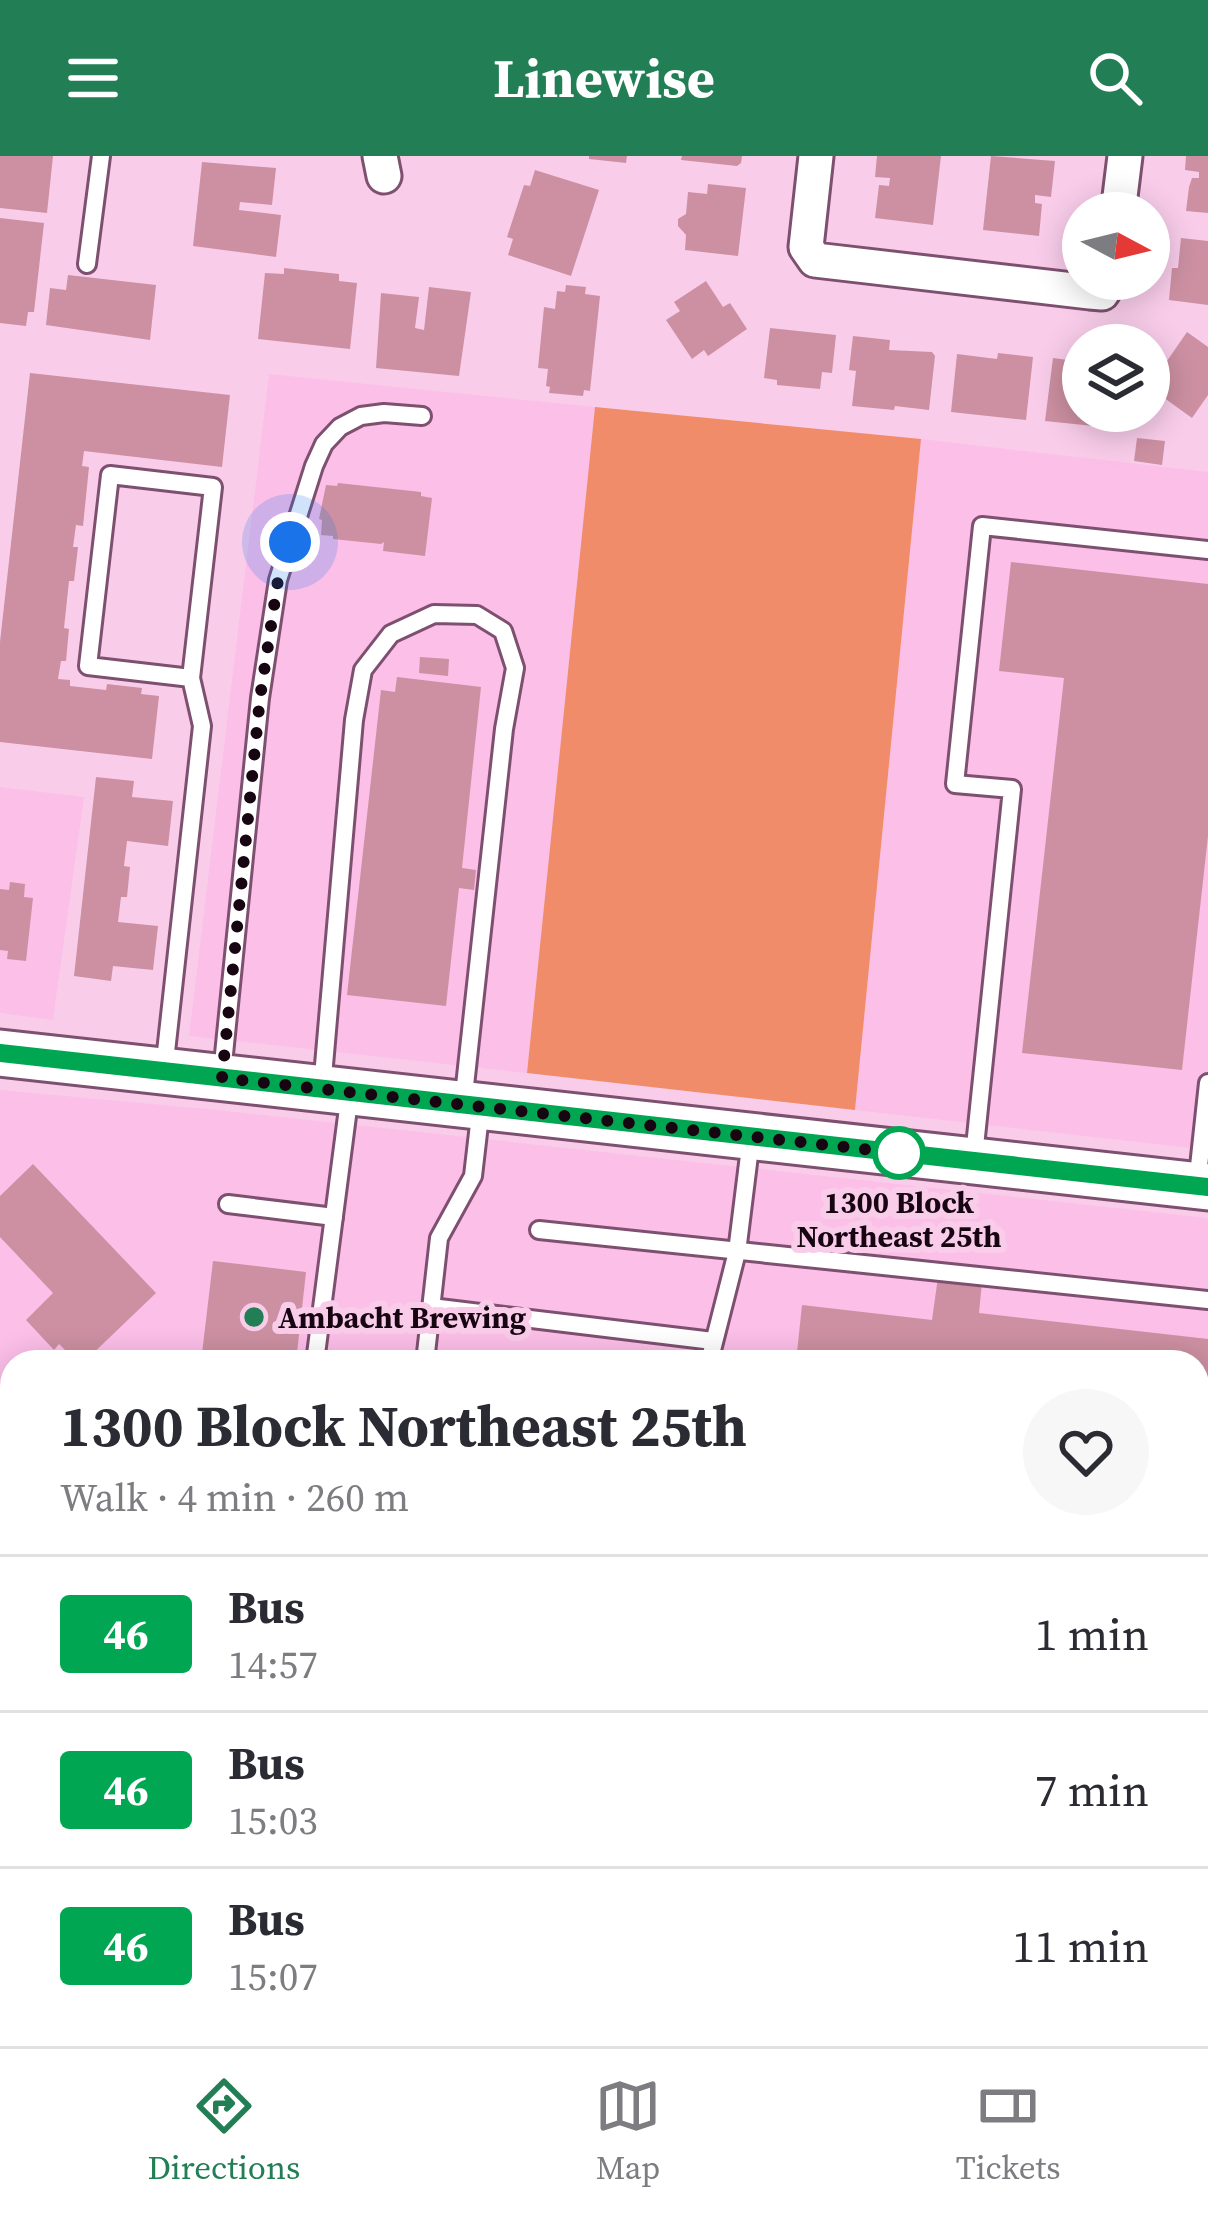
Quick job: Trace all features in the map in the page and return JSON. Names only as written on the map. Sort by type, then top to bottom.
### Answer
[{"type":"main road","points":[[0,1053],[1203,1186]]},
{"type":"street","points":[[816,156],[806,247],[815,260],[1062,289]]},
{"type":"street","points":[[1121,192],[1125,156]]},
{"type":"lane","points":[[87,265],[100,156]]},
{"type":"lane","points":[[222,1078],[260,698],[278,580],[324,444],[340,427],[361,416],[422,416]]},
{"type":"lane","points":[[164,1071],[202,726],[191,678],[213,487],[110,475],[88,666],[191,678]]},
{"type":"lane","points":[[973,1160],[1012,789],[956,784],[982,526],[1208,550]]},
{"type":"lane","points":[[317,1350],[334,1216],[354,720],[363,670],[391,634],[434,614],[477,615],[503,631],[515,668],[504,729],[472,1105],[473,1176],[439,1238],[426,1350]]},
{"type":"lane","points":[[1203,1186],[1208,1084]]},
{"type":"lane","points":[[711,1350],[737,1252],[752,1137]]},
{"type":"lane","points":[[228,1204],[334,1216]]},
{"type":"lane","points":[[538,1230],[1208,1300]]},
{"type":"lane","points":[[431,1307],[713,1341]]},
{"type":"shaded area","points":[[269,374],[595,407],[527,1073],[189,1036]]},
{"type":"shaded area","points":[[595,407],[921,439],[855,1110],[527,1073]]},
{"type":"shaded area","points":[[921,439],[1208,472],[1208,1150],[855,1110]]},
{"type":"shaded area","points":[[0,787],[84,797],[53,1020],[0,1013]]},
{"type":"shaded area","points":[[0,1090],[1208,1218],[1208,1350],[0,1350]]},
{"type":"building","points":[[0,156],[53,156],[47,213],[0,208]]},
{"type":"building","points":[[589,156],[627,156],[626,163]]},
{"type":"building","points":[[682,156],[742,156],[737,166],[681,160]]},
{"type":"building","points":[[877,156],[941,156],[933,225],[875,218],[879,185],[889,186],[890,178],[875,177]]},
{"type":"building","points":[[991,156],[1055,161],[1051,197],[1035,195],[1035,203],[1042,204],[1039,236],[983,230]]},
{"type":"building","points":[[1186,156],[1208,156],[1208,213],[1186,211],[1192,178],[1199,178],[1199,172],[1185,170]]},
{"type":"building","points":[[202,162],[276,168],[272,205],[240,202],[239,210],[281,215],[276,257],[193,246]]},
{"type":"building","points":[[535,170],[599,190],[571,276],[508,255],[513,239],[507,237],[524,185],[530,186]]},
{"type":"building","points":[[708,184],[746,188],[738,256],[685,250],[686,235],[678,219],[686,214],[688,192],[707,194]]},
{"type":"building","points":[[0,218],[44,223],[34,312],[28,312],[26,326],[0,323]]},
{"type":"building","points":[[1181,238],[1208,241],[1208,305],[1169,300],[1172,268],[1178,268]]},
{"type":"building","points":[[284,268],[339,274],[339,281],[357,283],[350,349],[258,339],[265,273],[284,274]]},
{"type":"building","points":[[68,275],[156,285],[150,340],[46,325],[50,288],[66,290]]},
{"type":"building","points":[[706,281],[723,307],[730,303],[747,329],[708,356],[704,350],[692,359],[666,320],[680,311],[674,302]]},
{"type":"building","points":[[566,285],[586,287],[585,294],[600,296],[590,391],[584,390],[583,396],[549,393],[548,369],[538,368],[544,307],[555,309],[557,291],[565,292]]},
{"type":"building","points":[[429,287],[471,292],[459,376],[376,368],[381,293],[419,297],[415,328],[424,330]]},
{"type":"building","points":[[770,328],[836,335],[832,373],[822,372],[820,389],[777,385],[777,380],[764,378]]},
{"type":"building","points":[[1187,332],[1208,347],[1208,395],[1192,418],[1170,402],[1170,357]]},
{"type":"building","points":[[853,336],[890,340],[889,350],[932,352],[929,410],[852,406]]},
{"type":"building","points":[[998,353],[1033,357],[1026,420],[951,412],[957,354],[997,359]]},
{"type":"building","points":[[1053,358],[1062,359],[1062,423],[1045,421]]},
{"type":"building","points":[[30,373],[230,395],[222,467],[84,451],[82,466],[89,467],[83,526],[76,525],[73,547],[78,547],[64,628],[69,629],[66,661],[61,661],[58,679],[70,680],[70,686],[106,690],[107,684],[142,688],[141,694],[159,696],[152,759],[0,742],[0,642]]},
{"type":"building","points":[[1137,438],[1165,441],[1162,465],[1134,461]]},
{"type":"building","points":[[326,485],[421,492],[432,498],[425,556],[383,551],[384,542],[321,535]]},
{"type":"building","points":[[1011,562],[1208,584],[1208,836],[1182,1070],[1022,1053],[1064,678],[999,671]]},
{"type":"building","points":[[420,657],[449,659],[448,676],[419,673]]},
{"type":"building","points":[[397,677],[481,687],[462,868],[476,870],[474,890],[459,888],[446,1006],[347,995],[381,690],[395,692]]},
{"type":"building","points":[[96,777],[134,781],[132,797],[173,801],[168,846],[127,841],[124,866],[130,867],[127,897],[121,897],[118,922],[158,926],[153,970],[113,966],[111,981],[74,976]]},
{"type":"building","points":[[10,882],[25,884],[24,897],[33,898],[26,961],[7,959],[8,951],[0,950],[0,889],[9,890]]},
{"type":"building","points":[[33,1164],[156,1293],[97,1350],[65,1350],[59,1344],[54,1350],[26,1320],[53,1293],[0,1237],[0,1196]]},
{"type":"building","name":"Ambacht Brewing","points":[[213,1261],[306,1272],[297,1350],[202,1350]]},
{"type":"building","points":[[938,1277],[982,1282],[979,1313],[1208,1339],[1208,1350],[797,1350],[802,1305],[932,1320]]},
{"type":"bus line","name":"46","points":[[0,1053],[1208,1187]]},
{"type":"place","name":"1300 Block Northeast 25th","points":[[899,1153]]},
{"type":"place","name":"Ambacht Brewing","points":[[254,1317]]},
{"type":"route","points":[[290,542],[278,580],[260,698],[222,1078],[899,1153]]}]
